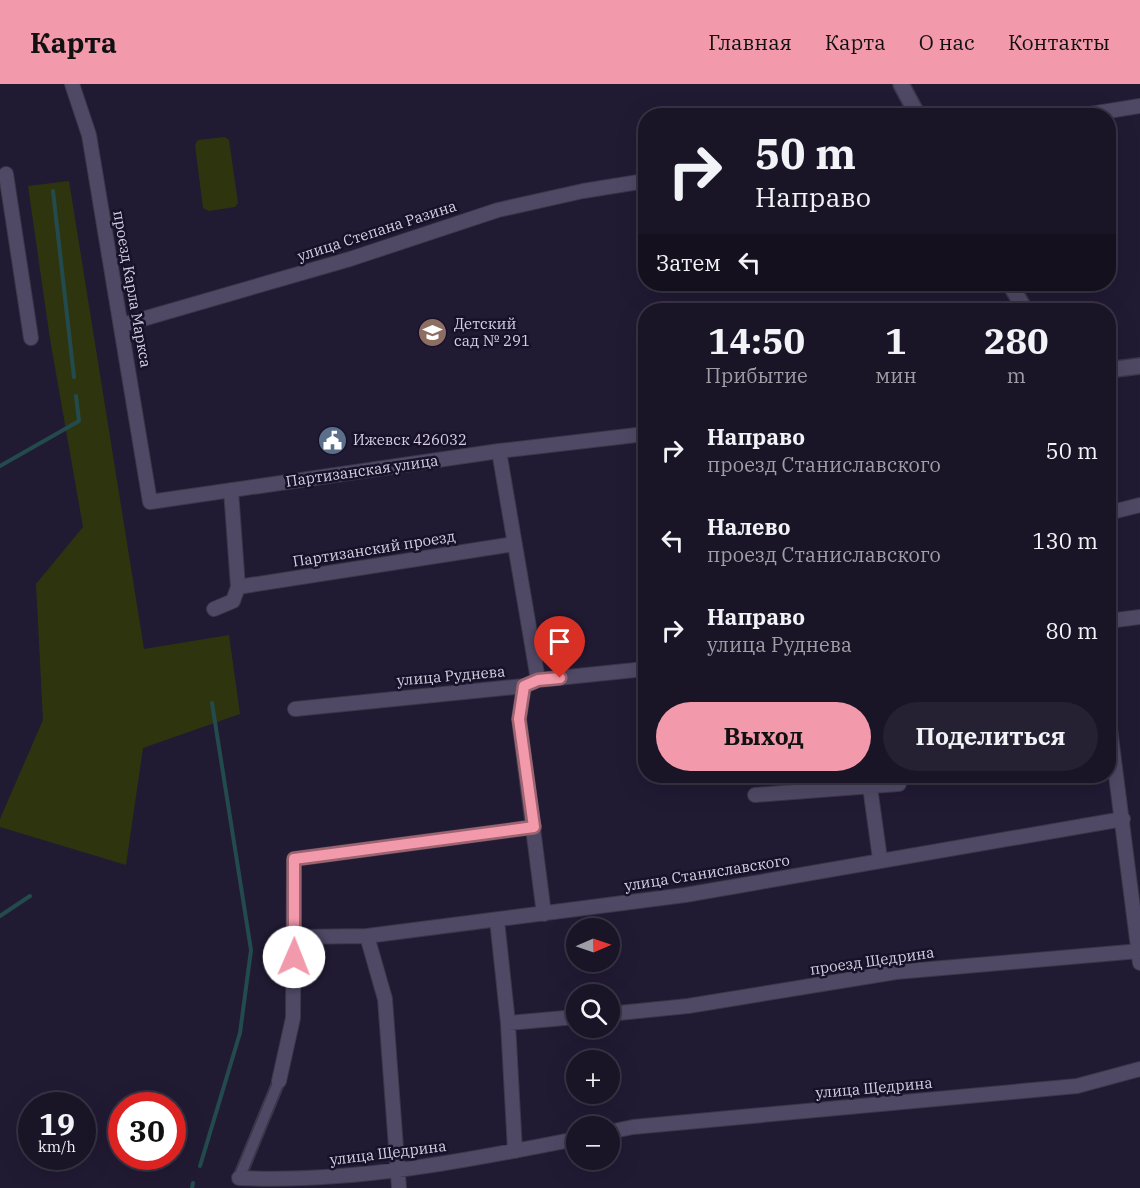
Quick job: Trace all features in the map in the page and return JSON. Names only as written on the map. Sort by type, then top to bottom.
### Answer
[{"type":"street","name":"проезд Карла Маркса","points":[[72,84],[89,135],[150,502]]},
{"type":"street","points":[[901,84],[914,108]]},
{"type":"street","points":[[1116,110],[1140,106]]},
{"type":"street","points":[[6,174],[31,338]]},
{"type":"street","name":"улица Степана Разина","points":[[122,325],[350,259],[498,210],[583,191],[638,182]]},
{"type":"street","points":[[1116,369],[1140,366]]},
{"type":"street","name":"Партизанская улица","points":[[150,502],[499,451],[638,435]]},
{"type":"street","points":[[499,451],[538,680]]},
{"type":"street","points":[[214,609],[233,601],[238,587],[231,490]]},
{"type":"street","points":[[1116,511],[1140,505]]},
{"type":"street","name":"Партизанский проезд","points":[[238,587],[514,544]]},
{"type":"street","points":[[1116,620],[1140,617]]},
{"type":"street","name":"улица Руднева","points":[[295,709],[524,686],[538,680],[638,670]]},
{"type":"street","points":[[524,686],[519,719],[544,914]]},
{"type":"street","points":[[1116,770],[1123,819],[1133,846],[1140,963]]},
{"type":"street","points":[[755,795],[899,784]]},
{"type":"street","points":[[870,787],[880,860]]},
{"type":"street","name":"улица Станиславского","points":[[294,937],[367,936],[686,895],[1123,819]]},
{"type":"street","points":[[239,1178],[279,1081],[293,1018],[294,859],[534,827]]},
{"type":"street","points":[[497,920],[508,1023],[515,1151]]},
{"type":"street","points":[[367,936],[385,999],[399,1188]]},
{"type":"street","name":"проезд Щедрина","points":[[620,1013],[688,1006],[896,972],[1140,951]]},
{"type":"street","points":[[508,1023],[566,1018]]},
{"type":"street","name":"улица Щедрина","points":[[620,1130],[1077,1086],[1140,1069]]},
{"type":"street","name":"улица Щедрина","points":[[239,1178],[293,1184],[398,1171],[566,1141]]},
{"type":"green space","points":[[225,137],[229,140],[238,203],[235,207],[209,211],[203,208],[195,145],[198,140]]},
{"type":"green space","points":[[69,181],[144,649],[229,635],[240,714],[143,748],[126,865],[0,827],[0,819],[43,720],[36,584],[83,527],[50,339],[28,186]]},
{"type":"waterway","points":[[53,191],[74,377]]},
{"type":"waterway","points":[[0,466],[79,421],[76,396]]},
{"type":"waterway","points":[[200,1166],[240,1033],[251,950],[212,703]]},
{"type":"waterway","points":[[0,916],[30,896]]},
{"type":"waterway","points":[[192,1188],[193,1183]]},
{"type":"place","name":"Детский сад № 291","points":[[433,333]]},
{"type":"place","name":"Ижевск 426032","points":[[332,440]]},
{"type":"route","points":[[294,957],[294,859],[534,827],[519,719],[520,703],[524,686],[538,680],[560,678]]}]
